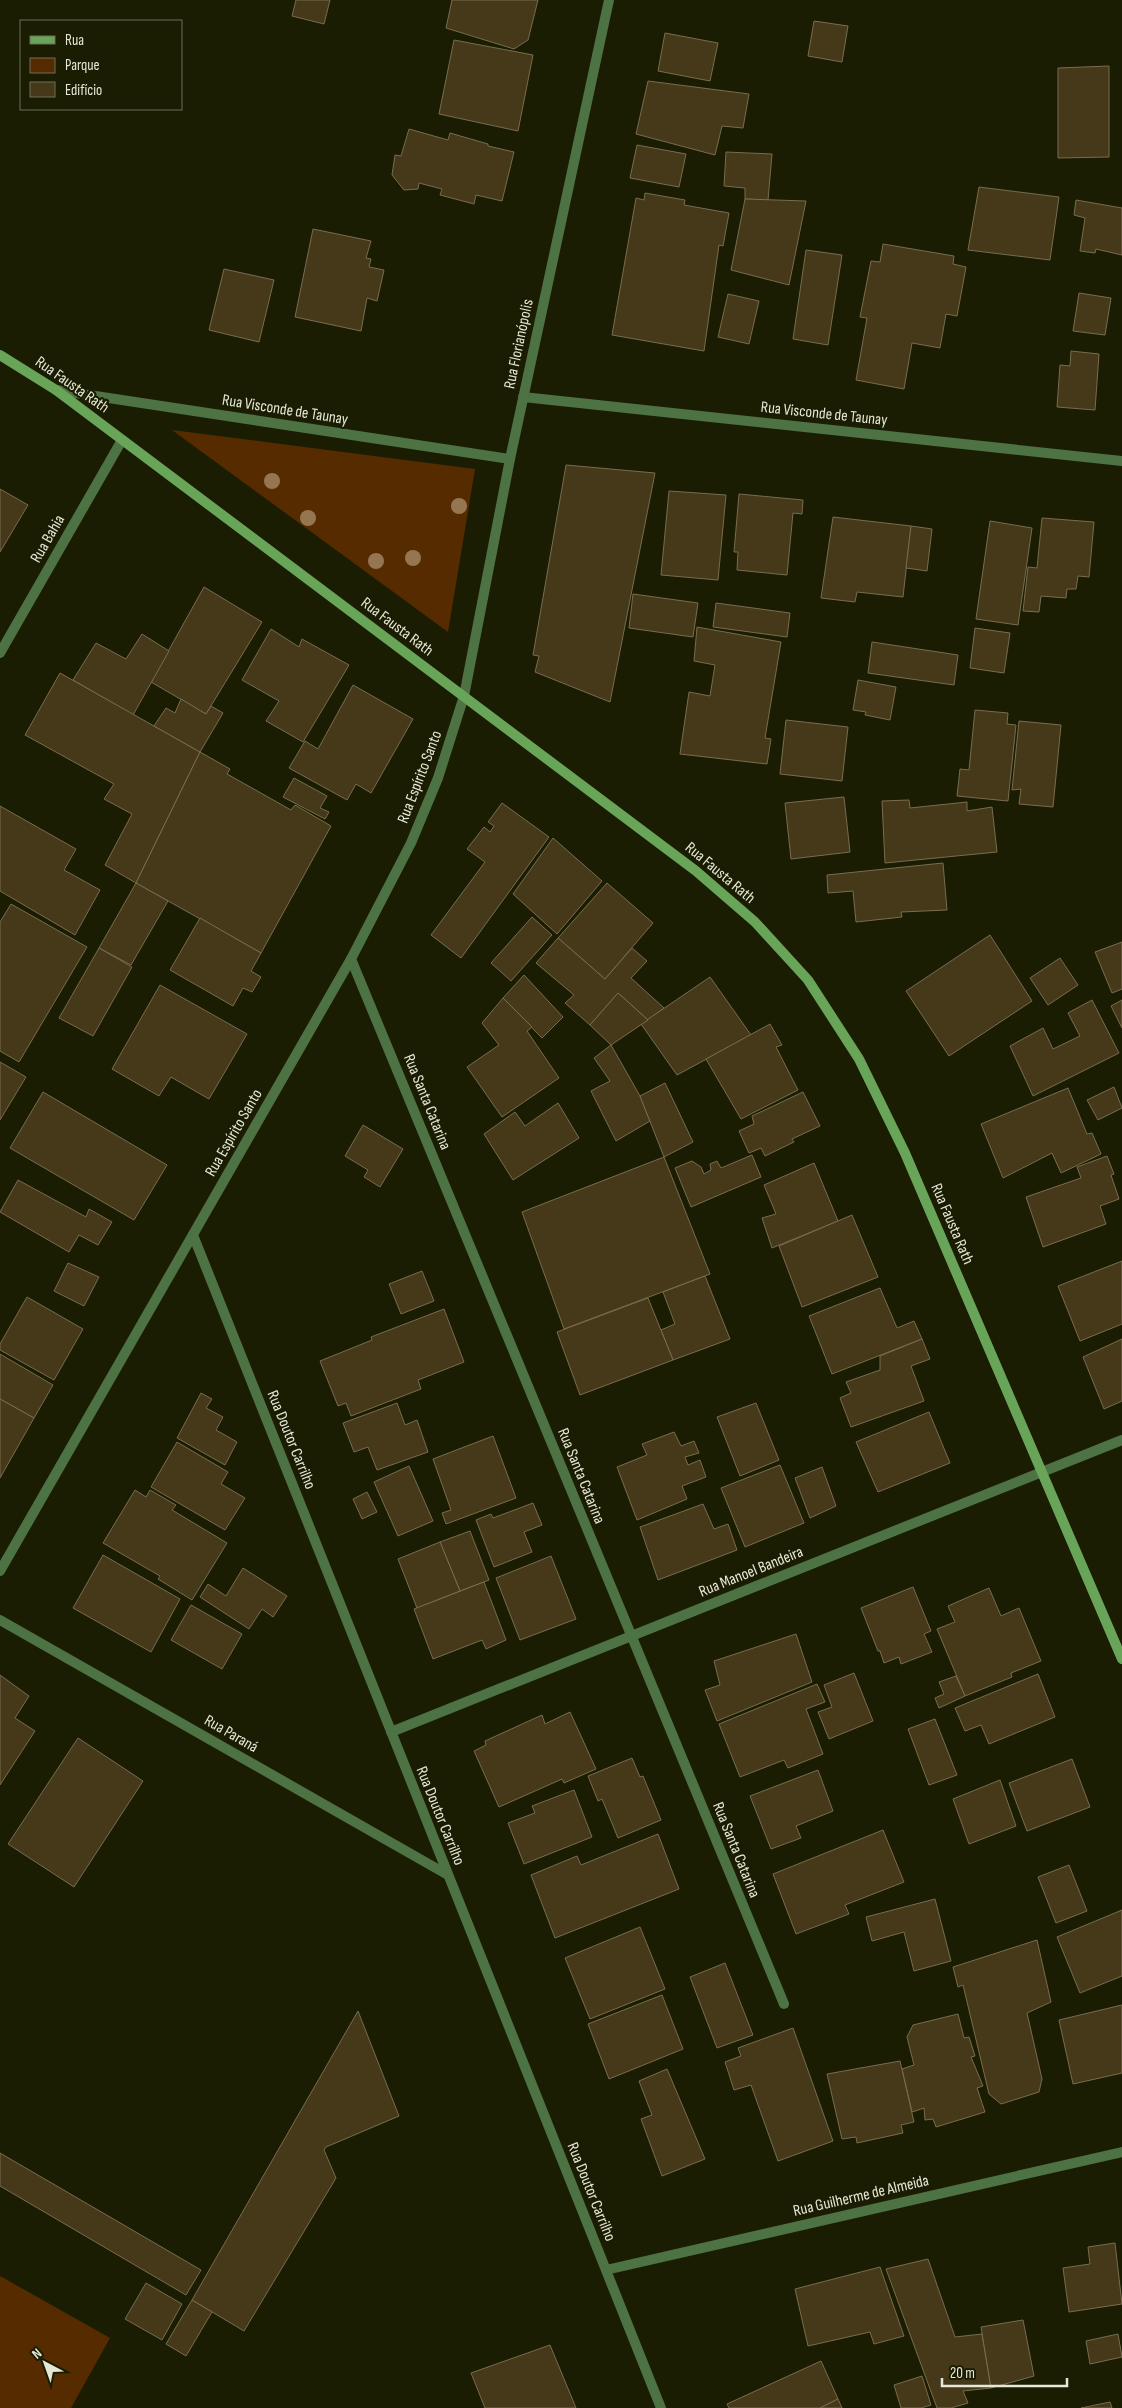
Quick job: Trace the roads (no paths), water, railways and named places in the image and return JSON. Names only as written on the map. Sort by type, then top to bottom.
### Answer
[{"type":"street","name":"Rua Florianópolis","points":[[464,696],[510,459],[609,0]]},
{"type":"street","name":"Rua Fausta Rath","points":[[0,355],[56,390],[696,871],[755,922],[808,980],[859,1059],[905,1152],[1122,1659]]},
{"type":"street","name":"Rua Visconde de Taunay","points":[[56,390],[510,459]]},
{"type":"street","name":"Rua Visconde de Taunay","points":[[523,397],[1122,461]]},
{"type":"street","name":"Rua Bahia","points":[[0,653],[122,440]]},
{"type":"street","name":"Rua Espírito Santo","points":[[0,1571],[351,959],[411,843],[438,778],[464,696]]},
{"type":"street","name":"Rua Santa Catarina","points":[[351,959],[784,2004]]},
{"type":"street","name":"Rua Doutor Carrilho","points":[[193,1235],[661,2408]]},
{"type":"street","name":"Rua Manoel Bandeira","points":[[391,1732],[1122,1440]]},
{"type":"street","name":"Rua Paraná","points":[[0,1620],[448,1875]]},
{"type":"street","name":"Rua Guilherme de Almeida","points":[[606,2270],[1122,2152]]}]
